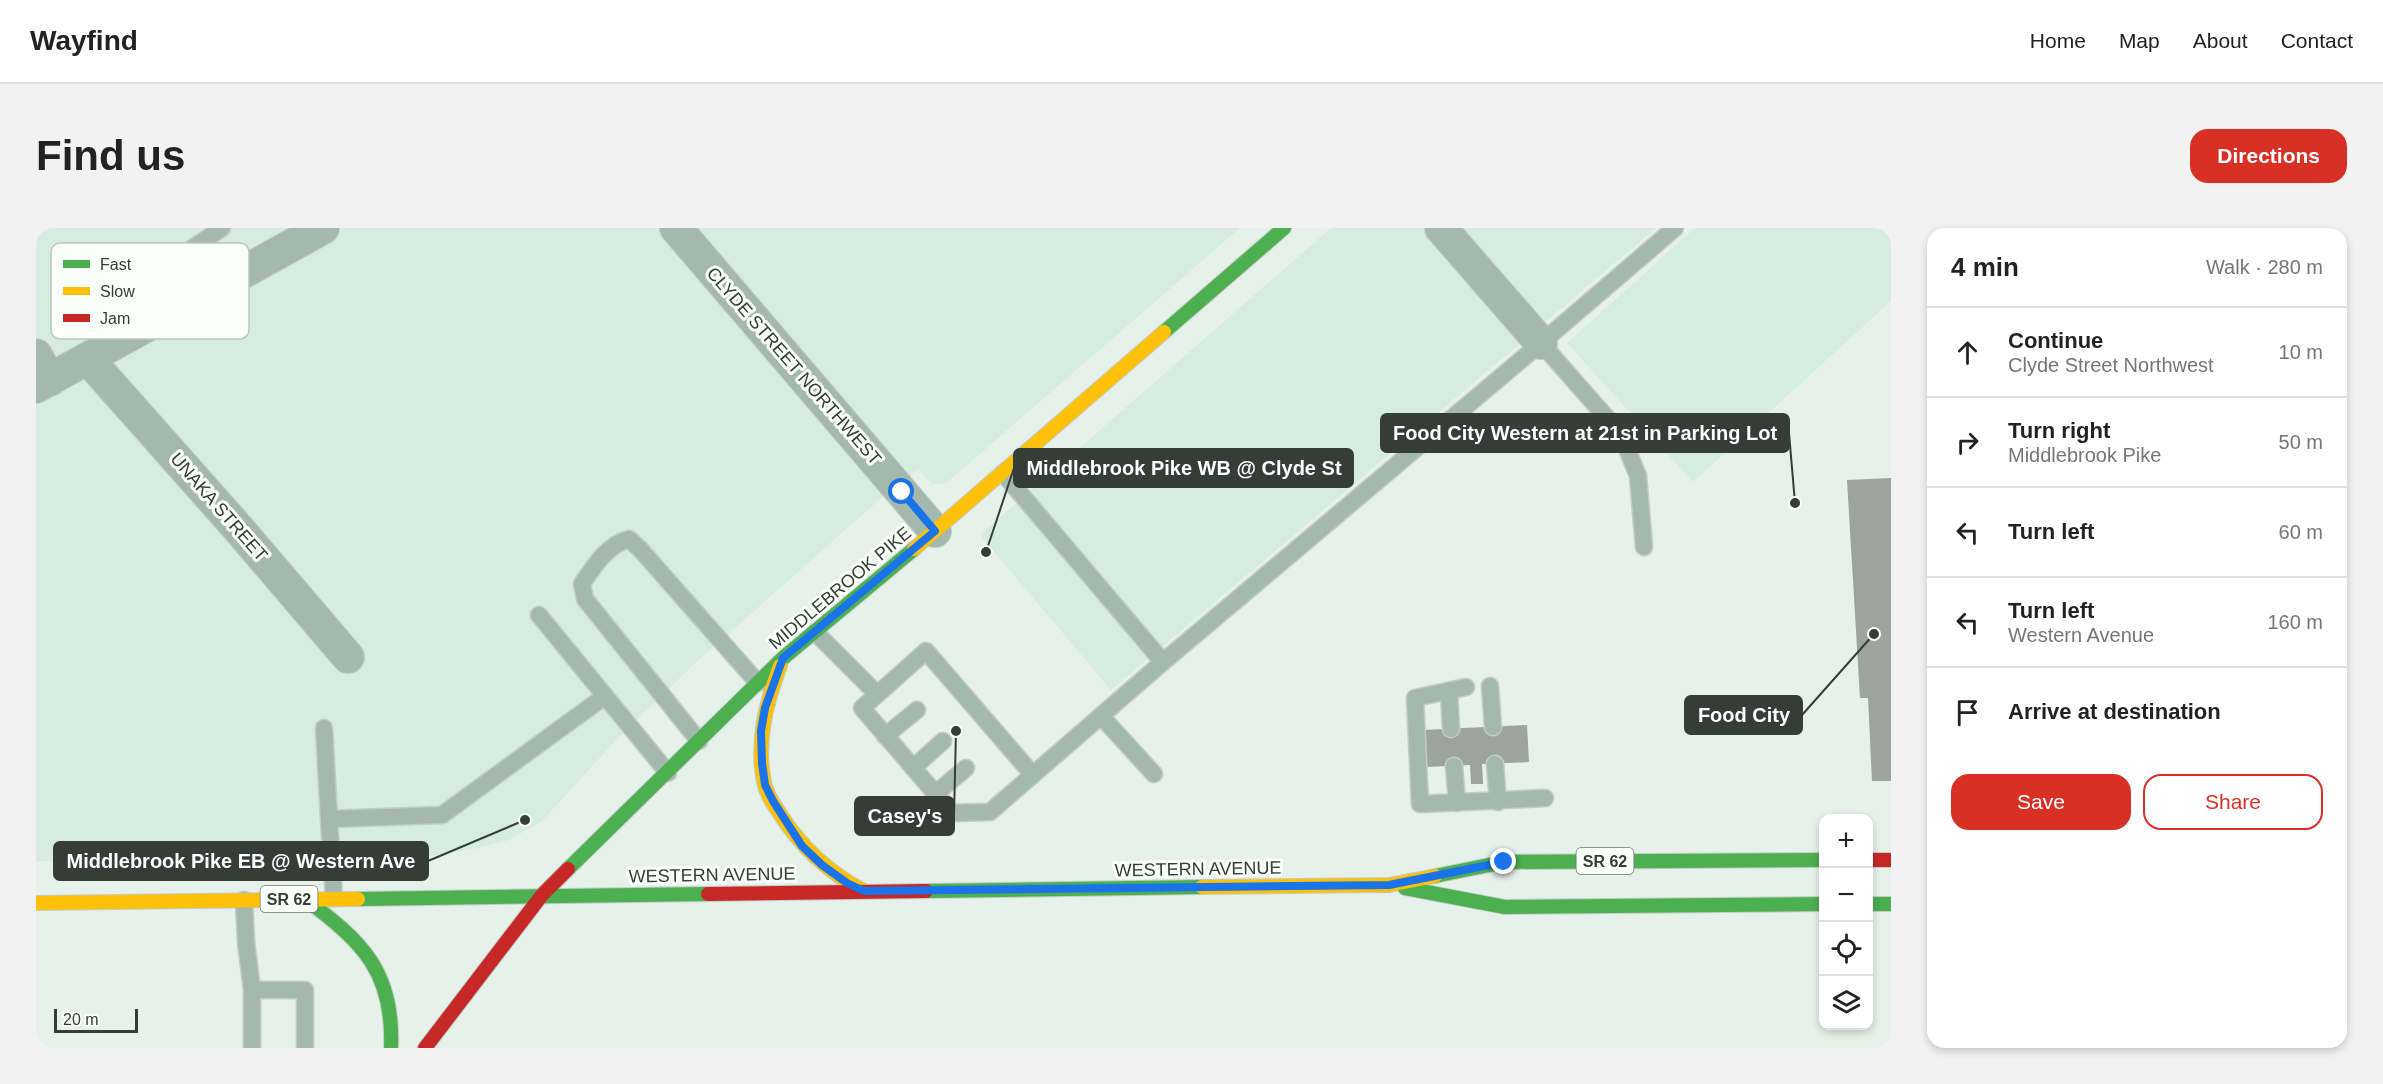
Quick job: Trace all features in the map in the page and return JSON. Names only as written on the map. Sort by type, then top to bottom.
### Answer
[{"type":"main road","name":"MIDDLEBROOK PIKE","points":[[425,1048],[542,895],[783,658],[1003,473],[1284,228]]},
{"type":"main road","points":[[783,658],[765,708],[761,731],[765,785],[786,824],[802,846],[822,865],[847,883],[864,891]]},
{"type":"main road","name":"WESTERN AVENUE","points":[[36,903],[1389,885],[1504,862],[1819,860]]},
{"type":"main road","points":[[1873,860],[1891,860]]},
{"type":"main road","name":"WESTERN AVENUE","points":[[1389,885],[1505,907],[1819,904]]},
{"type":"main road","points":[[305,899],[338,922],[378,970],[388,993],[392,1013],[391,1048]]},
{"type":"main road","points":[[1873,904],[1891,904]]},
{"type":"street","points":[[249,269],[323,228]]},
{"type":"street","name":"CLYDE STREET NORTHWEST","points":[[676,228],[935,531]]},
{"type":"street","points":[[1441,228],[1541,343]]},
{"type":"street","points":[[41,374],[88,359],[123,339]]},
{"type":"street","name":"UNAKA STREET","points":[[88,359],[348,657]]},
{"type":"lane","points":[[200,243],[222,228]]},
{"type":"lane","points":[[1033,775],[996,743],[947,687],[926,651],[862,708],[952,813],[990,812],[1033,775],[1163,662],[1675,228]]},
{"type":"lane","points":[[1541,343],[1621,434],[1638,476],[1644,547]]},
{"type":"lane","points":[[1003,473],[1163,662]]},
{"type":"lane","points":[[699,741],[585,599],[582,584],[597,561],[620,542],[629,539],[758,683]]},
{"type":"lane","points":[[539,615],[668,773]]},
{"type":"lane","points":[[815,632],[878,694]]},
{"type":"lane","points":[[1490,686],[1493,727]]},
{"type":"lane","points":[[1466,687],[1415,698],[1420,804],[1545,798]]},
{"type":"lane","points":[[1449,691],[1452,729]]},
{"type":"lane","points":[[329,819],[442,815],[605,696]]},
{"type":"lane","points":[[885,736],[917,710]]},
{"type":"lane","points":[[1101,716],[1154,774]]},
{"type":"lane","points":[[324,728],[334,898]]},
{"type":"lane","points":[[913,768],[943,741]]},
{"type":"lane","points":[[1495,764],[1497,802]]},
{"type":"lane","points":[[1454,766],[1457,803]]},
{"type":"lane","points":[[935,794],[966,768]]},
{"type":"lane","points":[[244,900],[252,990],[252,1048]]},
{"type":"lane","points":[[252,990],[305,990],[305,1048]]},
{"type":"shaded area","points":[[36,228],[1240,228],[945,484],[932,484],[918,470],[879,500],[691,667],[616,740],[542,821],[509,840],[478,848],[422,857],[36,861]]},
{"type":"shaded area","points":[[1331,228],[1656,228],[1111,690],[980,535]]},
{"type":"shaded area","points":[[1695,228],[1891,228],[1891,301],[1693,482],[1567,343]]},
{"type":"building","points":[[1891,478],[1891,781],[1872,781],[1868,698],[1860,698],[1847,480]]},
{"type":"building","points":[[1527,725],[1529,762],[1482,764],[1483,784],[1471,784],[1470,765],[1425,767],[1423,730]]},
{"type":"traffic: fast","points":[[1164,332],[1284,228]]},
{"type":"traffic: fast","points":[[568,869],[783,658],[914,549]]},
{"type":"traffic: fast","points":[[1435,876],[1504,862],[1819,860]]},
{"type":"traffic: fast","points":[[926,891],[1202,887]]},
{"type":"traffic: fast","points":[[1405,888],[1505,907],[1819,904]]},
{"type":"traffic: fast","points":[[358,899],[708,894]]},
{"type":"traffic: fast","points":[[305,899],[343,930],[371,961],[387,999],[391,1022],[391,1048]]},
{"type":"traffic: fast","points":[[1873,904],[1891,904]]},
{"type":"traffic: slow","points":[[914,549],[1164,332]]},
{"type":"traffic: slow","points":[[780,666],[770,694],[762,737],[762,767],[766,790],[786,824],[805,847],[826,867],[864,891]]},
{"type":"traffic: slow","points":[[1202,887],[1389,885],[1435,876]]},
{"type":"traffic: slow","points":[[36,903],[358,899]]},
{"type":"traffic: jam","points":[[1873,860],[1891,860]]},
{"type":"traffic: jam","points":[[425,1048],[542,895],[568,869]]},
{"type":"traffic: jam","points":[[708,894],[926,891]]},
{"type":"place","name":"Food City Western at 21st in Parking Lot","points":[[1795,503]]},
{"type":"place","name":"Middlebrook Pike WB @ Clyde St","points":[[986,552]]},
{"type":"place","name":"Food City","points":[[1874,634]]},
{"type":"place","name":"Casey's","points":[[956,731]]},
{"type":"place","name":"Middlebrook Pike EB @ Western Ave","points":[[525,820]]},
{"type":"route","points":[[902,492],[935,531],[783,658],[765,708],[761,731],[765,785],[786,824],[802,846],[822,865],[847,883],[864,891],[1389,885],[1504,862]]}]
